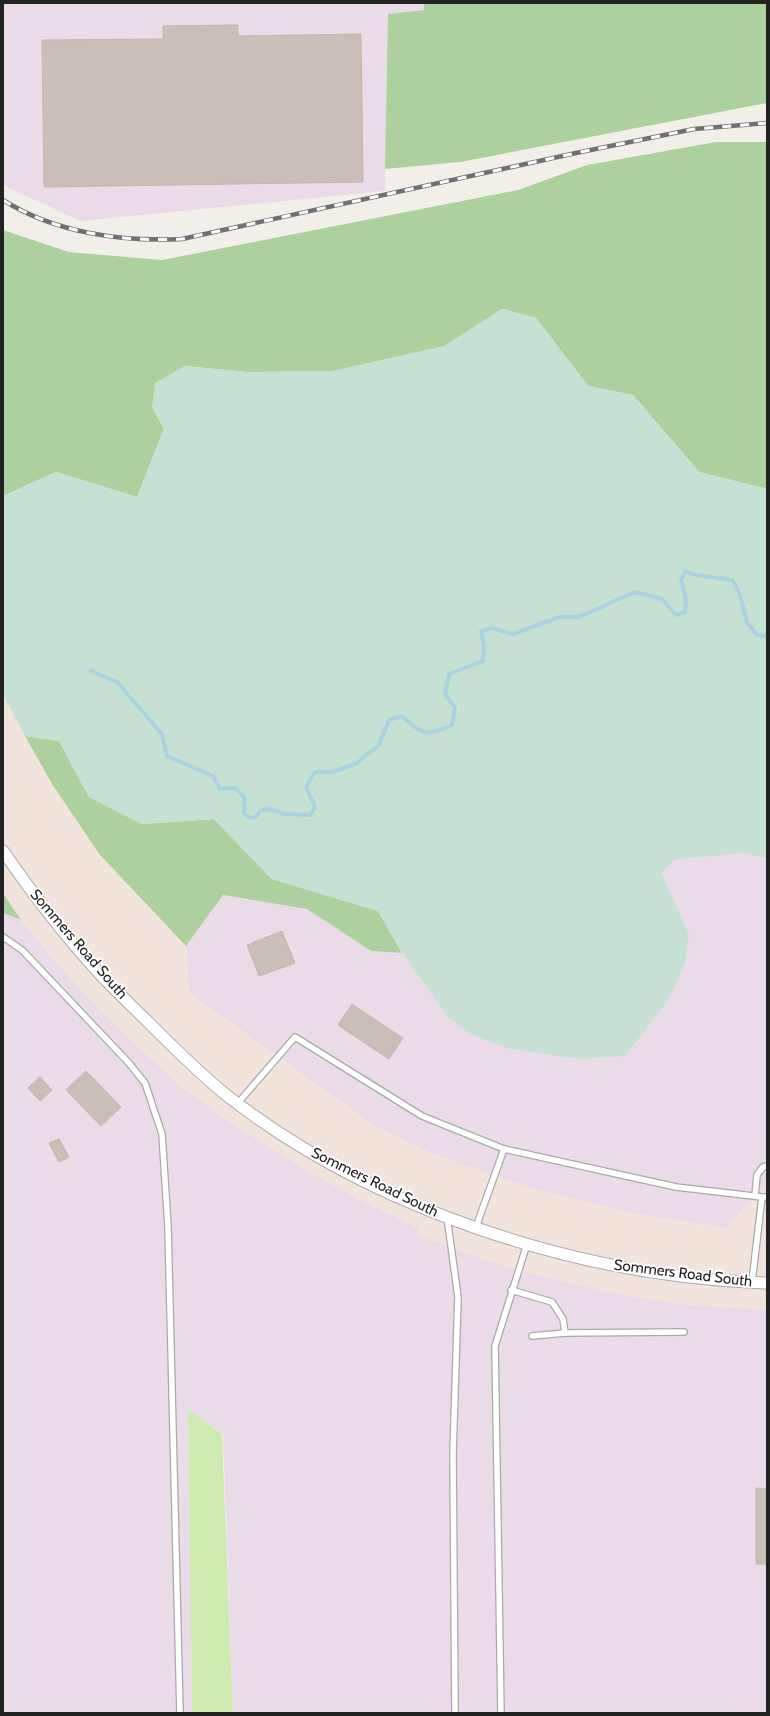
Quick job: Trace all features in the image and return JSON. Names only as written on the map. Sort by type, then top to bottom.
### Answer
[{"type":"street","name":"Sommers Road South","points":[[3,851],[39,900],[99,973],[206,1078],[274,1128],[340,1168],[393,1194],[447,1216],[527,1244],[579,1258],[678,1276],[767,1284]]},
{"type":"lane","points":[[3,937],[22,950],[141,1078],[147,1088],[162,1134],[168,1228],[180,1713]]},
{"type":"lane","points":[[238,1103],[295,1037],[422,1116],[504,1149],[676,1187],[765,1197],[752,1283]]},
{"type":"lane","points":[[476,1227],[504,1149]]},
{"type":"lane","points":[[755,1196],[757,1175],[763,1167],[767,1166]]},
{"type":"lane","points":[[447,1216],[458,1297],[453,1453],[455,1713]]},
{"type":"lane","points":[[501,1713],[495,1346],[527,1244]]},
{"type":"lane","points":[[512,1290],[552,1302],[563,1319],[564,1333]]},
{"type":"lane","points":[[532,1336],[564,1333],[684,1332]]},
{"type":"shaded area","points":[[3,3],[424,3],[424,10],[388,14],[385,191],[81,221],[10,189],[3,183]]},
{"type":"shaded area","points":[[3,695],[52,784],[100,855],[186,946],[189,993],[376,1127],[433,1154],[538,1190],[637,1214],[726,1228],[767,1183],[767,1310],[681,1304],[613,1293],[513,1269],[449,1247],[417,1234],[419,1228],[364,1202],[294,1163],[223,1117],[176,1082],[125,1035],[78,987],[21,920],[3,893]]},
{"type":"shaded area","points":[[743,853],[767,858],[767,1183],[726,1228],[637,1214],[538,1190],[433,1154],[376,1127],[189,993],[186,946],[223,895],[307,909],[371,951],[402,953],[447,1016],[689,934],[662,873],[674,860]]},
{"type":"shaded area","points":[[3,913],[21,920],[57,963],[101,1011],[176,1082],[223,1117],[294,1163],[364,1202],[419,1228],[417,1234],[481,1258],[613,1293],[681,1304],[767,1310],[767,1713],[233,1713],[223,1434],[188,1410],[192,1713],[3,1713]]},
{"type":"green space","points":[[424,3],[767,3],[767,103],[460,162],[385,169],[388,14],[424,10]]},
{"type":"green space","points":[[716,142],[767,142],[767,489],[699,472],[633,395],[588,386],[536,318],[502,309],[445,346],[333,371],[247,372],[184,366],[152,407],[164,429],[137,497],[56,472],[3,496],[3,230],[69,252],[162,260],[518,190],[587,165]]},
{"type":"green space","points":[[502,309],[536,318],[588,386],[633,395],[699,472],[767,489],[767,858],[743,853],[674,860],[662,873],[689,934],[685,964],[669,999],[625,1056],[580,1059],[511,1049],[472,1035],[447,1016],[402,953],[378,911],[272,879],[214,819],[142,824],[89,797],[59,741],[25,736],[3,695],[3,496],[56,472],[137,497],[164,429],[152,407],[155,383],[185,366],[247,372],[333,371],[445,346]]},
{"type":"green space","points":[[25,736],[59,741],[89,797],[142,824],[214,819],[272,879],[378,911],[402,953],[371,951],[307,909],[223,895],[186,946],[100,855],[52,784]]},
{"type":"green space","points":[[3,893],[21,920],[3,913]]},
{"type":"green space","points":[[188,1409],[222,1434],[233,1713],[192,1713]]},
{"type":"building","points":[[238,25],[238,36],[361,34],[363,182],[44,187],[42,40],[163,39],[163,26]]},
{"type":"building","points":[[282,931],[295,963],[259,976],[247,945]]},
{"type":"building","points":[[352,1004],[403,1038],[389,1059],[338,1025]]},
{"type":"building","points":[[86,1071],[121,1107],[101,1126],[66,1090]]},
{"type":"building","points":[[40,1077],[52,1090],[40,1101],[28,1088]]},
{"type":"building","points":[[59,1139],[69,1157],[59,1162],[49,1143]]},
{"type":"building","points":[[756,1488],[767,1489],[767,1564],[756,1564]]},
{"type":"waterway","points":[[91,671],[117,682],[162,734],[167,756],[213,776],[220,789],[235,788],[245,798],[244,813],[248,817],[255,818],[260,811],[269,809],[286,814],[310,815],[315,807],[306,787],[315,772],[332,772],[357,763],[379,745],[389,720],[401,716],[420,730],[430,733],[452,725],[455,708],[445,694],[449,674],[483,661],[484,646],[481,631],[492,628],[513,634],[560,617],[579,617],[635,592],[662,599],[676,615],[685,612],[686,599],[681,581],[686,571],[696,575],[732,580],[739,592],[747,622],[757,635],[767,636]]},
{"type":"railway","points":[[3,200],[23,211],[67,228],[113,237],[159,240],[182,239],[576,153],[694,129],[767,123]]}]
